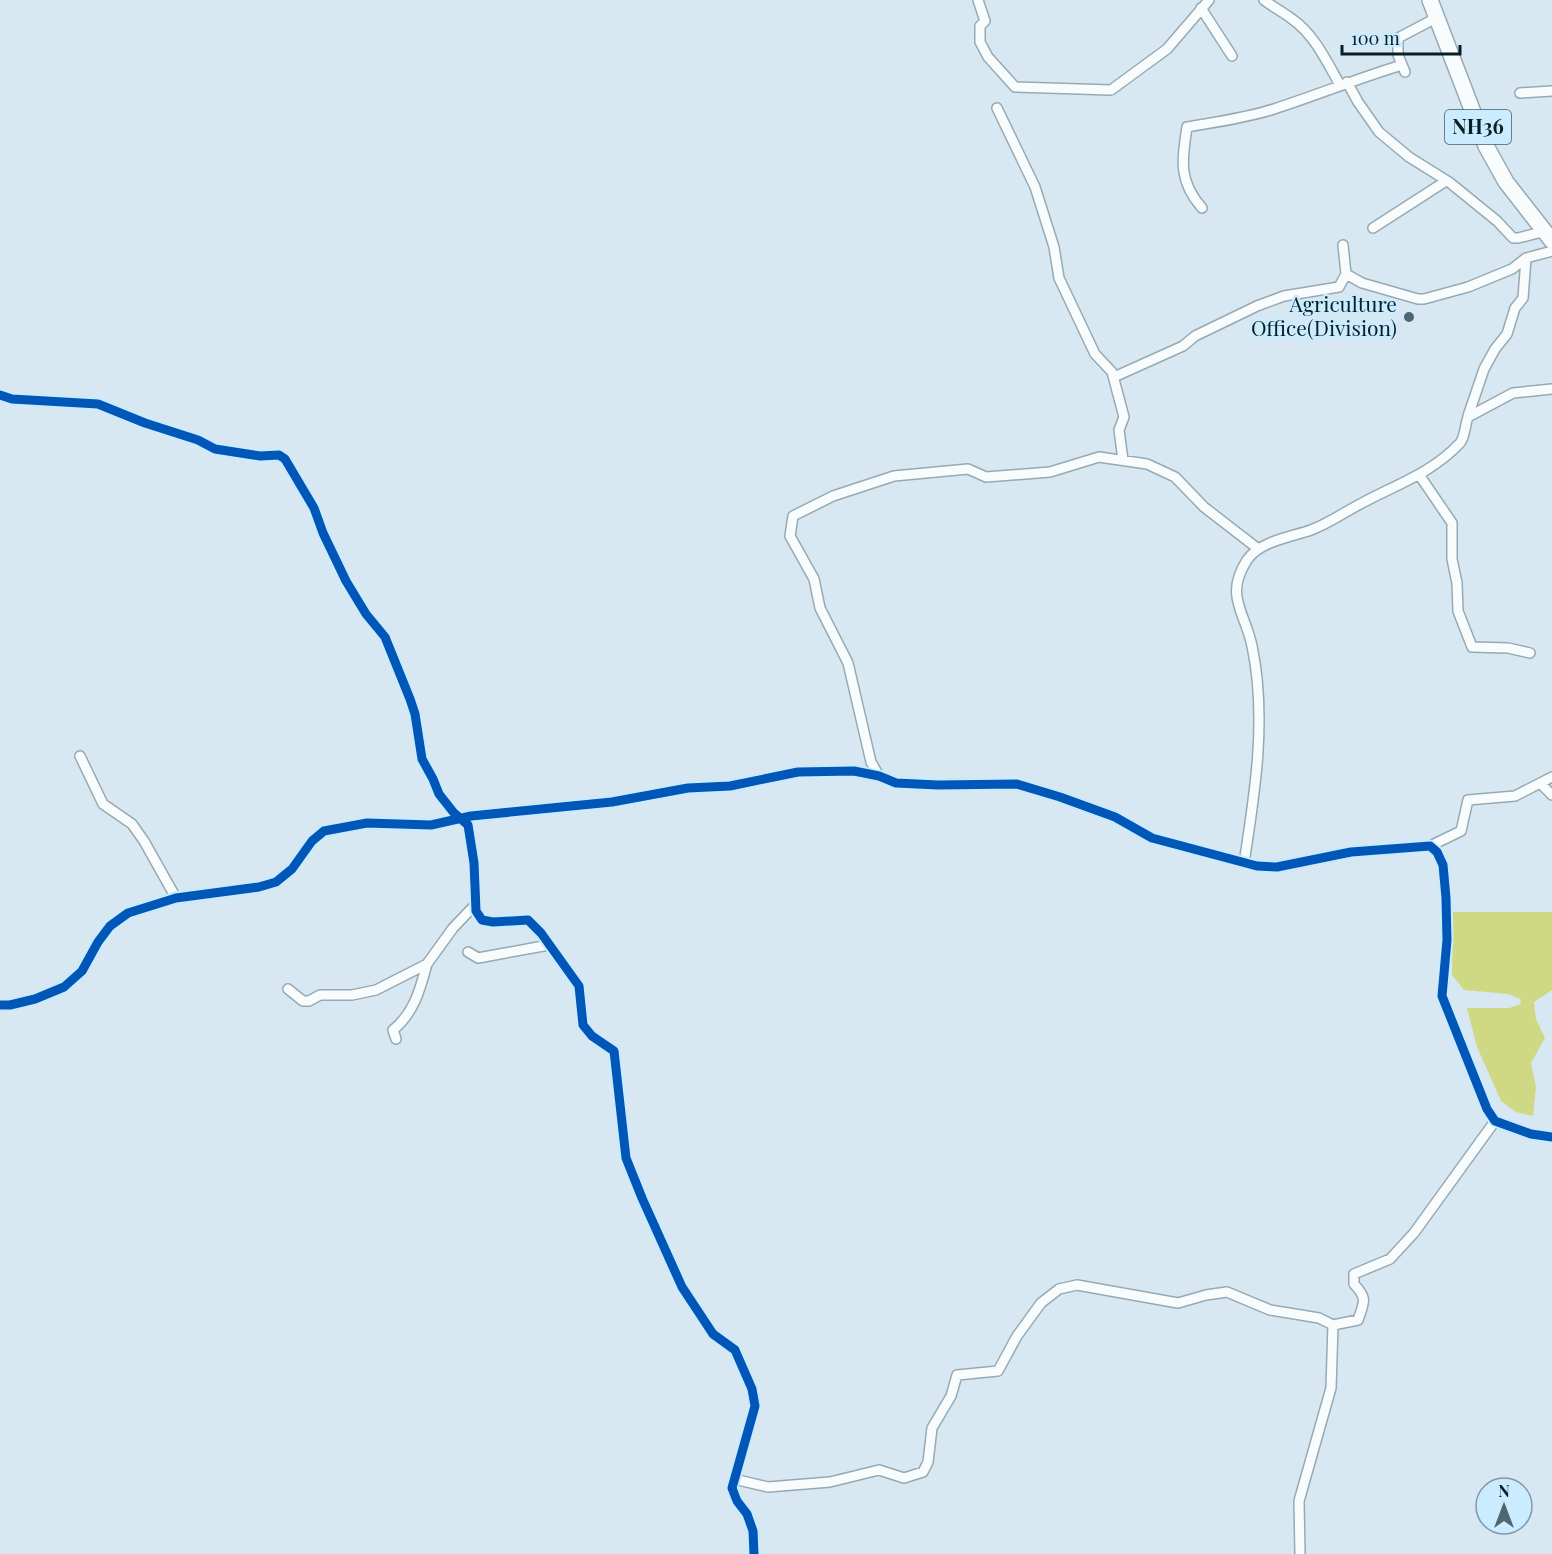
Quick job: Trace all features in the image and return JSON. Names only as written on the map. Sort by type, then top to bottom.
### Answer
[{"type":"highway","name":"NH36","points":[[1430,0],[1485,146],[1506,182],[1549,236]]},
{"type":"street","points":[[978,0],[984,21],[980,26],[980,42],[988,57],[1015,87],[1112,90],[1167,49],[1209,0]]},
{"type":"street","points":[[1264,0],[1293,19],[1308,35],[1379,132],[1409,157],[1446,181],[1497,221],[1513,238],[1549,236]]},
{"type":"street","points":[[1201,8],[1232,56]]},
{"type":"street","points":[[1202,208],[1190,195],[1182,162],[1187,127],[1235,119],[1274,108],[1343,83],[1404,69],[1398,55],[1398,38],[1438,17]]},
{"type":"street","points":[[1520,93],[1552,91]]},
{"type":"street","points":[[997,108],[1035,187],[1054,247],[1059,278],[1095,354],[1114,377],[1124,417],[1119,430],[1123,460]]},
{"type":"street","points":[[1373,228],[1446,181]]},
{"type":"street","points":[[1114,377],[1183,346],[1195,336],[1257,306],[1284,296],[1339,287],[1346,274],[1343,245]]},
{"type":"street","points":[[1346,274],[1362,283],[1418,299],[1468,287],[1512,269],[1526,258],[1552,250]]},
{"type":"street","points":[[1244,863],[1258,751],[1258,697],[1252,645],[1240,614],[1236,589],[1247,561],[1257,548],[1315,529],[1365,501],[1420,476],[1460,442],[1484,369],[1507,334],[1515,308],[1523,298],[1526,258]]},
{"type":"street","points":[[1468,417],[1513,393],[1552,388]]},
{"type":"street","points":[[0,395],[12,399],[98,404],[145,423],[198,440],[215,449],[260,456],[279,455],[285,459],[314,508],[346,581],[366,614],[385,637],[415,714],[422,759],[434,779],[439,794],[468,825],[474,863],[476,911],[482,920],[493,922],[528,920],[541,933],[579,986],[583,1025],[592,1036],[614,1051],[626,1158],[678,1277],[712,1335],[735,1350],[752,1389],[755,1406],[732,1488],[737,1501],[747,1514],[753,1531],[754,1554]]},
{"type":"street","points":[[879,776],[871,762],[848,663],[820,608],[814,579],[790,536],[793,516],[833,496],[894,476],[968,469],[986,477],[1050,472],[1099,457],[1147,464],[1175,477],[1204,507],[1257,548]]},
{"type":"street","points":[[1420,476],[1452,523],[1452,559],[1457,583],[1458,611],[1472,647],[1508,648],[1530,653]]},
{"type":"street","points":[[80,756],[103,804],[132,824],[176,898]]},
{"type":"street","points":[[0,1005],[35,999],[64,987],[82,970],[110,926],[128,913],[176,898],[259,887],[276,882],[292,869],[312,841],[324,831],[367,823],[431,825],[460,818],[612,802],[688,788],[730,786],[798,772],[854,771],[879,776],[896,783],[1017,784],[1115,817],[1152,838],[1244,863],[1277,867],[1351,852],[1430,846],[1461,831],[1468,800],[1515,796],[1552,777]]},
{"type":"street","points":[[1541,784],[1552,795]]},
{"type":"street","points":[[1430,846],[1437,852],[1443,865],[1446,898],[1447,940],[1442,996],[1487,1108],[1495,1121],[1531,1134],[1552,1137]]},
{"type":"street","points":[[396,1039],[393,1030],[404,1021],[416,1001],[427,964],[453,927],[475,905]]},
{"type":"street","points":[[468,952],[478,958],[549,945]]},
{"type":"street","points":[[288,988],[303,1001],[309,1001],[320,994],[352,994],[376,990],[427,964]]},
{"type":"street","points":[[735,1479],[768,1487],[830,1482],[879,1470],[904,1478],[922,1472],[928,1462],[932,1428],[951,1396],[957,1375],[998,1371],[1017,1336],[1041,1303],[1059,1289],[1077,1285],[1178,1303],[1227,1292],[1270,1310],[1319,1318],[1333,1325],[1358,1320],[1365,1300],[1363,1293],[1354,1284],[1354,1274],[1390,1259],[1414,1233],[1495,1121]]},
{"type":"street","points":[[1300,1554],[1299,1501],[1331,1388],[1333,1325]]},
{"type":"shaded area","points":[[1453,912],[1552,912],[1552,990],[1534,1002],[1536,1019],[1545,1038],[1531,1063],[1536,1087],[1533,1116],[1516,1112],[1501,1101],[1477,1047],[1467,1008],[1509,1008],[1521,1004],[1520,999],[1508,994],[1464,990],[1452,975]]},
{"type":"cycle path","points":[[0,395],[12,399],[98,404],[145,423],[198,440],[215,449],[260,456],[279,455],[285,459],[314,508],[346,581],[366,614],[385,637],[415,714],[422,759],[439,794],[454,813],[468,825],[474,863],[476,911],[482,920],[493,922],[528,920],[541,933],[579,986],[583,1025],[592,1036],[614,1051],[626,1158],[642,1198],[682,1287],[713,1334],[735,1350],[752,1389],[755,1406],[732,1488],[737,1501],[747,1514],[753,1531],[754,1554]]},
{"type":"cycle path","points":[[0,1005],[35,999],[64,987],[82,971],[110,926],[128,913],[176,898],[259,887],[276,882],[292,869],[312,841],[324,831],[367,823],[431,825],[471,816],[612,802],[688,788],[730,786],[798,772],[854,771],[879,776],[896,783],[1017,784],[1115,817],[1152,838],[1257,866],[1277,867],[1351,852],[1430,846],[1437,852],[1443,865],[1446,898],[1447,940],[1442,996],[1487,1109],[1495,1121],[1531,1134],[1552,1137]]},
{"type":"place","name":"Agriculture Office(Division)","points":[[1409,317]]}]
